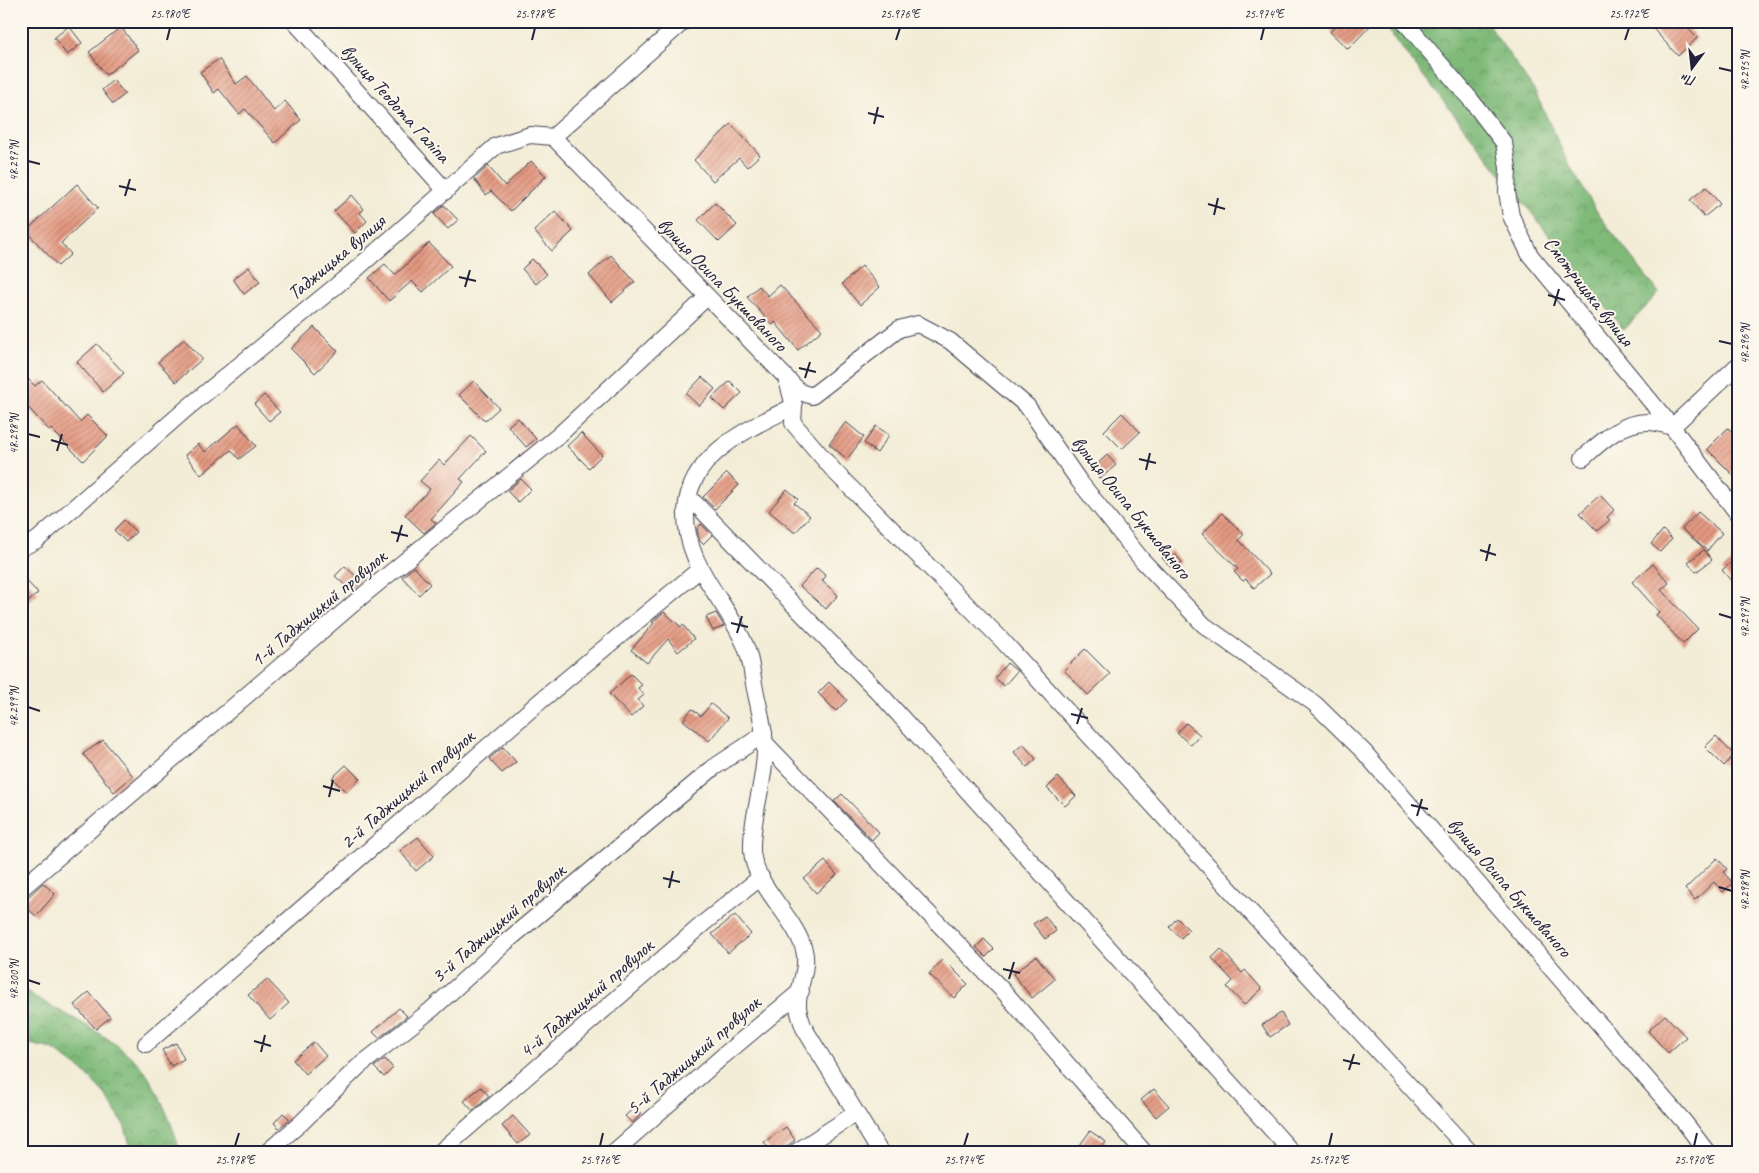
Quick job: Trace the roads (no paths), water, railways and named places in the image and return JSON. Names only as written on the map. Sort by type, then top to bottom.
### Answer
[{"type":"street","name":"вулиця Теодота Галіпа","points":[[294,21],[446,191]]},
{"type":"street","points":[[553,137],[684,21]]},
{"type":"street","name":"Смотрицька вулиця","points":[[1404,21],[1471,100],[1504,143],[1508,168],[1507,192],[1511,216],[1530,255],[1672,427],[1738,514]]},
{"type":"street","name":"Таджицька вулиця","points":[[21,548],[44,533],[186,409],[353,272],[496,146],[530,135],[553,137]]},
{"type":"street","name":"вулиця Осипа Букшованого","points":[[553,137],[800,392],[812,396],[898,329],[918,324],[950,341],[1027,406],[1079,481],[1142,560],[1204,626],[1314,704],[1364,752],[1481,885],[1685,1123],[1707,1152]]},
{"type":"street","name":"1-й Таджицький провулок","points":[[21,890],[367,592],[558,436],[707,297]]},
{"type":"street","points":[[1583,458],[1620,429],[1633,424],[1649,422],[1672,427],[1738,365]]},
{"type":"street","points":[[787,380],[794,406],[793,424],[835,472],[1001,639],[1470,1152]]},
{"type":"street","points":[[794,406],[732,438],[700,469],[689,497],[686,511],[689,538],[699,570],[730,616],[748,651],[765,739],[764,766],[752,832],[752,854],[760,878],[785,912],[804,951],[798,1006],[804,1028],[880,1152]]},
{"type":"street","points":[[689,497],[884,698],[1292,1152]]},
{"type":"street","name":"2-й Таджицький провулок","points":[[146,1044],[531,710],[699,570]]},
{"type":"street","points":[[765,739],[1006,994],[1144,1152]]},
{"type":"street","name":"3-й Таджицький провулок","points":[[267,1152],[301,1123],[358,1067],[431,1010],[536,917],[713,768],[765,739]]},
{"type":"street","name":"4-й Таджицький провулок","points":[[440,1152],[705,922],[760,878]]},
{"type":"street","name":"5-й Таджицький провулок","points":[[614,1152],[722,1056],[801,991]]},
{"type":"street","points":[[796,1152],[856,1113]]}]
